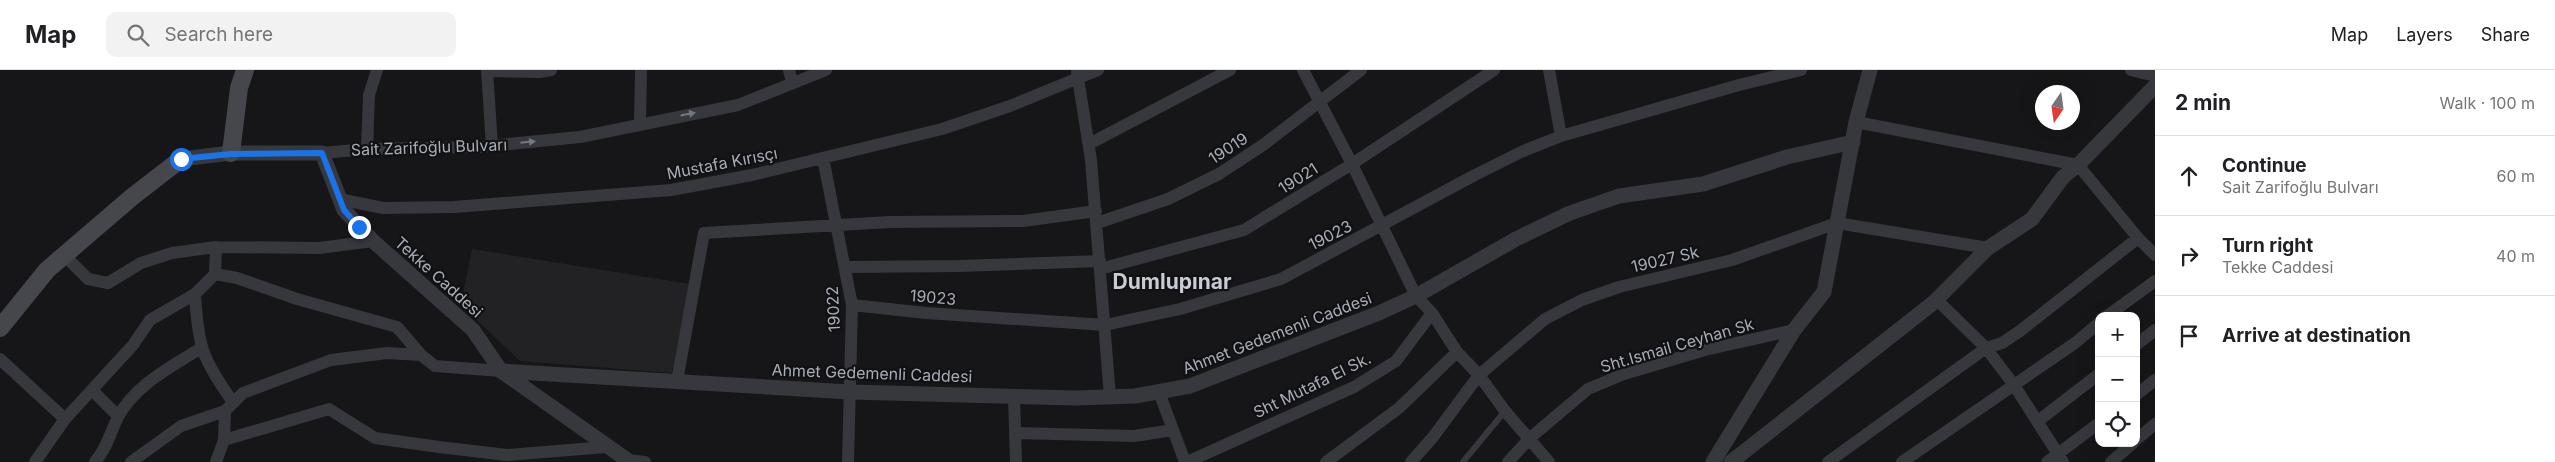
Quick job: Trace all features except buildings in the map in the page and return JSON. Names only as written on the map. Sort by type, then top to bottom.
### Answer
[{"type":"main road","points":[[231,154],[239,88],[244,70]]},
{"type":"main road","name":"Sait Zarifoğlu Bulvarı","points":[[0,328],[48,270],[64,255],[132,196],[181,159]]},
{"type":"street","points":[[367,149],[370,95],[378,70]]},
{"type":"street","points":[[492,146],[487,70],[544,71]]},
{"type":"street","points":[[640,123],[641,70]]},
{"type":"street","name":"Sait Zarifoğlu Bulvarı","points":[[181,159],[231,154],[322,153],[367,149],[492,146],[580,137],[633,127],[640,123],[738,105],[790,76],[826,70]]},
{"type":"street","name":"Mustafa Kırısçı","points":[[339,198],[383,208],[454,207],[619,196],[680,188],[752,175],[942,129],[1010,106],[1077,74],[1098,70]]},
{"type":"street","points":[[1089,144],[1230,70]]},
{"type":"street","points":[[1303,70],[1352,164],[1416,296],[1432,313],[1457,352],[1479,375],[1505,411],[1550,462]]},
{"type":"street","name":"19019","points":[[677,381],[704,233],[938,220],[1023,221],[1097,217],[1168,199],[1219,174],[1319,103],[1361,70]]},
{"type":"street","name":"19021","points":[[846,267],[1100,265],[1244,230],[1352,164],[1494,70]]},
{"type":"street","points":[[1549,70],[1561,136]]},
{"type":"street","name":"19023","points":[[852,305],[926,313],[1105,326],[1180,309],[1281,279],[1382,227],[1475,175],[1521,152],[1561,136],[1739,85],[1802,70]]},
{"type":"street","points":[[1712,462],[1794,330],[1824,292],[1856,122],[1870,70]]},
{"type":"street","points":[[2131,70],[2155,76]]},
{"type":"street","points":[[1077,74],[1089,144],[1097,217],[1110,397]]},
{"type":"street","points":[[1731,462],[1936,300],[1988,248],[2032,219],[2063,177],[2078,165],[2155,86]]},
{"type":"street","points":[[1856,122],[2078,165],[2138,238],[2155,255]]},
{"type":"street","name":"Ahmet Gedemenli Caddesi","points":[[501,371],[850,392],[1110,397],[1135,396],[1159,392],[1190,386],[1379,313],[1416,296],[1516,239],[1570,213],[1619,196],[1703,184],[1787,157],[1853,142]]},
{"type":"street","name":"Tekke Caddesi","points":[[322,153],[344,210],[373,241],[473,330],[501,371],[606,447],[629,461]]},
{"type":"street","name":"19022","points":[[823,158],[838,226],[852,305],[848,462]]},
{"type":"street","name":"19027 Sk","points":[[1411,462],[1433,437],[1479,375],[1545,319],[1582,300],[1619,287],[1732,260],[1837,223],[1988,248]]},
{"type":"street","points":[[1828,462],[1986,348],[2002,343],[2020,331],[2138,238]]},
{"type":"street","points":[[64,255],[88,279],[108,283],[141,263],[172,253],[216,247],[319,248],[373,241]]},
{"type":"street","points":[[35,462],[66,419],[93,391],[150,320],[195,294],[215,274],[216,247]]},
{"type":"street","points":[[215,274],[237,278],[297,300],[397,327],[421,355],[435,366],[501,371]]},
{"type":"street","points":[[2112,312],[2155,281]]},
{"type":"street","points":[[195,294],[197,329],[201,348],[229,407],[224,440],[216,462]]},
{"type":"street","points":[[1936,300],[1986,348],[2014,385],[2061,458]]},
{"type":"street","name":"Sht Mutafa El Sk.","points":[[1186,462],[1354,387],[1396,361],[1432,313]]},
{"type":"street","points":[[1902,462],[2075,343],[2095,326]]},
{"type":"street","name":"Sht.Ismail Ceyhan Sk","points":[[1508,462],[1530,438],[1572,400],[1588,389],[1615,378],[1705,350],[1794,330]]},
{"type":"street","points":[[2140,342],[2155,330]]},
{"type":"street","points":[[95,462],[105,450],[118,416],[142,385],[201,348]]},
{"type":"street","points":[[1326,462],[1400,408],[1457,352]]},
{"type":"street","points":[[131,462],[181,426],[229,407],[243,393],[330,360],[387,353],[421,355]]},
{"type":"street","points":[[0,359],[66,419]]},
{"type":"street","points":[[2038,421],[2095,377]]},
{"type":"street","points":[[2140,392],[2155,380]]},
{"type":"street","points":[[93,391],[118,416]]},
{"type":"street","points":[[1159,392],[1186,462]]},
{"type":"street","points":[[1014,396],[1016,462]]},
{"type":"street","points":[[224,440],[328,410],[374,438],[439,447],[507,455],[606,447]]},
{"type":"street","points":[[2140,437],[2155,424]]},
{"type":"street","points":[[2047,462],[2061,458],[2095,427]]},
{"type":"street","points":[[1015,434],[1134,436],[1173,430]]},
{"type":"street","points":[[2111,462],[2128,447]]},
{"type":"street","points":[[629,461],[645,462]]},
{"type":"lane","points":[[1463,462],[1505,411]]},
{"type":"shaded area","points":[[472,249],[690,284],[672,373],[520,361],[461,305]]},
{"type":"district","name":"Dumlupınar","points":[[1172,281]]},
{"type":"route","points":[[181,159],[231,154],[322,153],[344,210],[359,227]]}]
